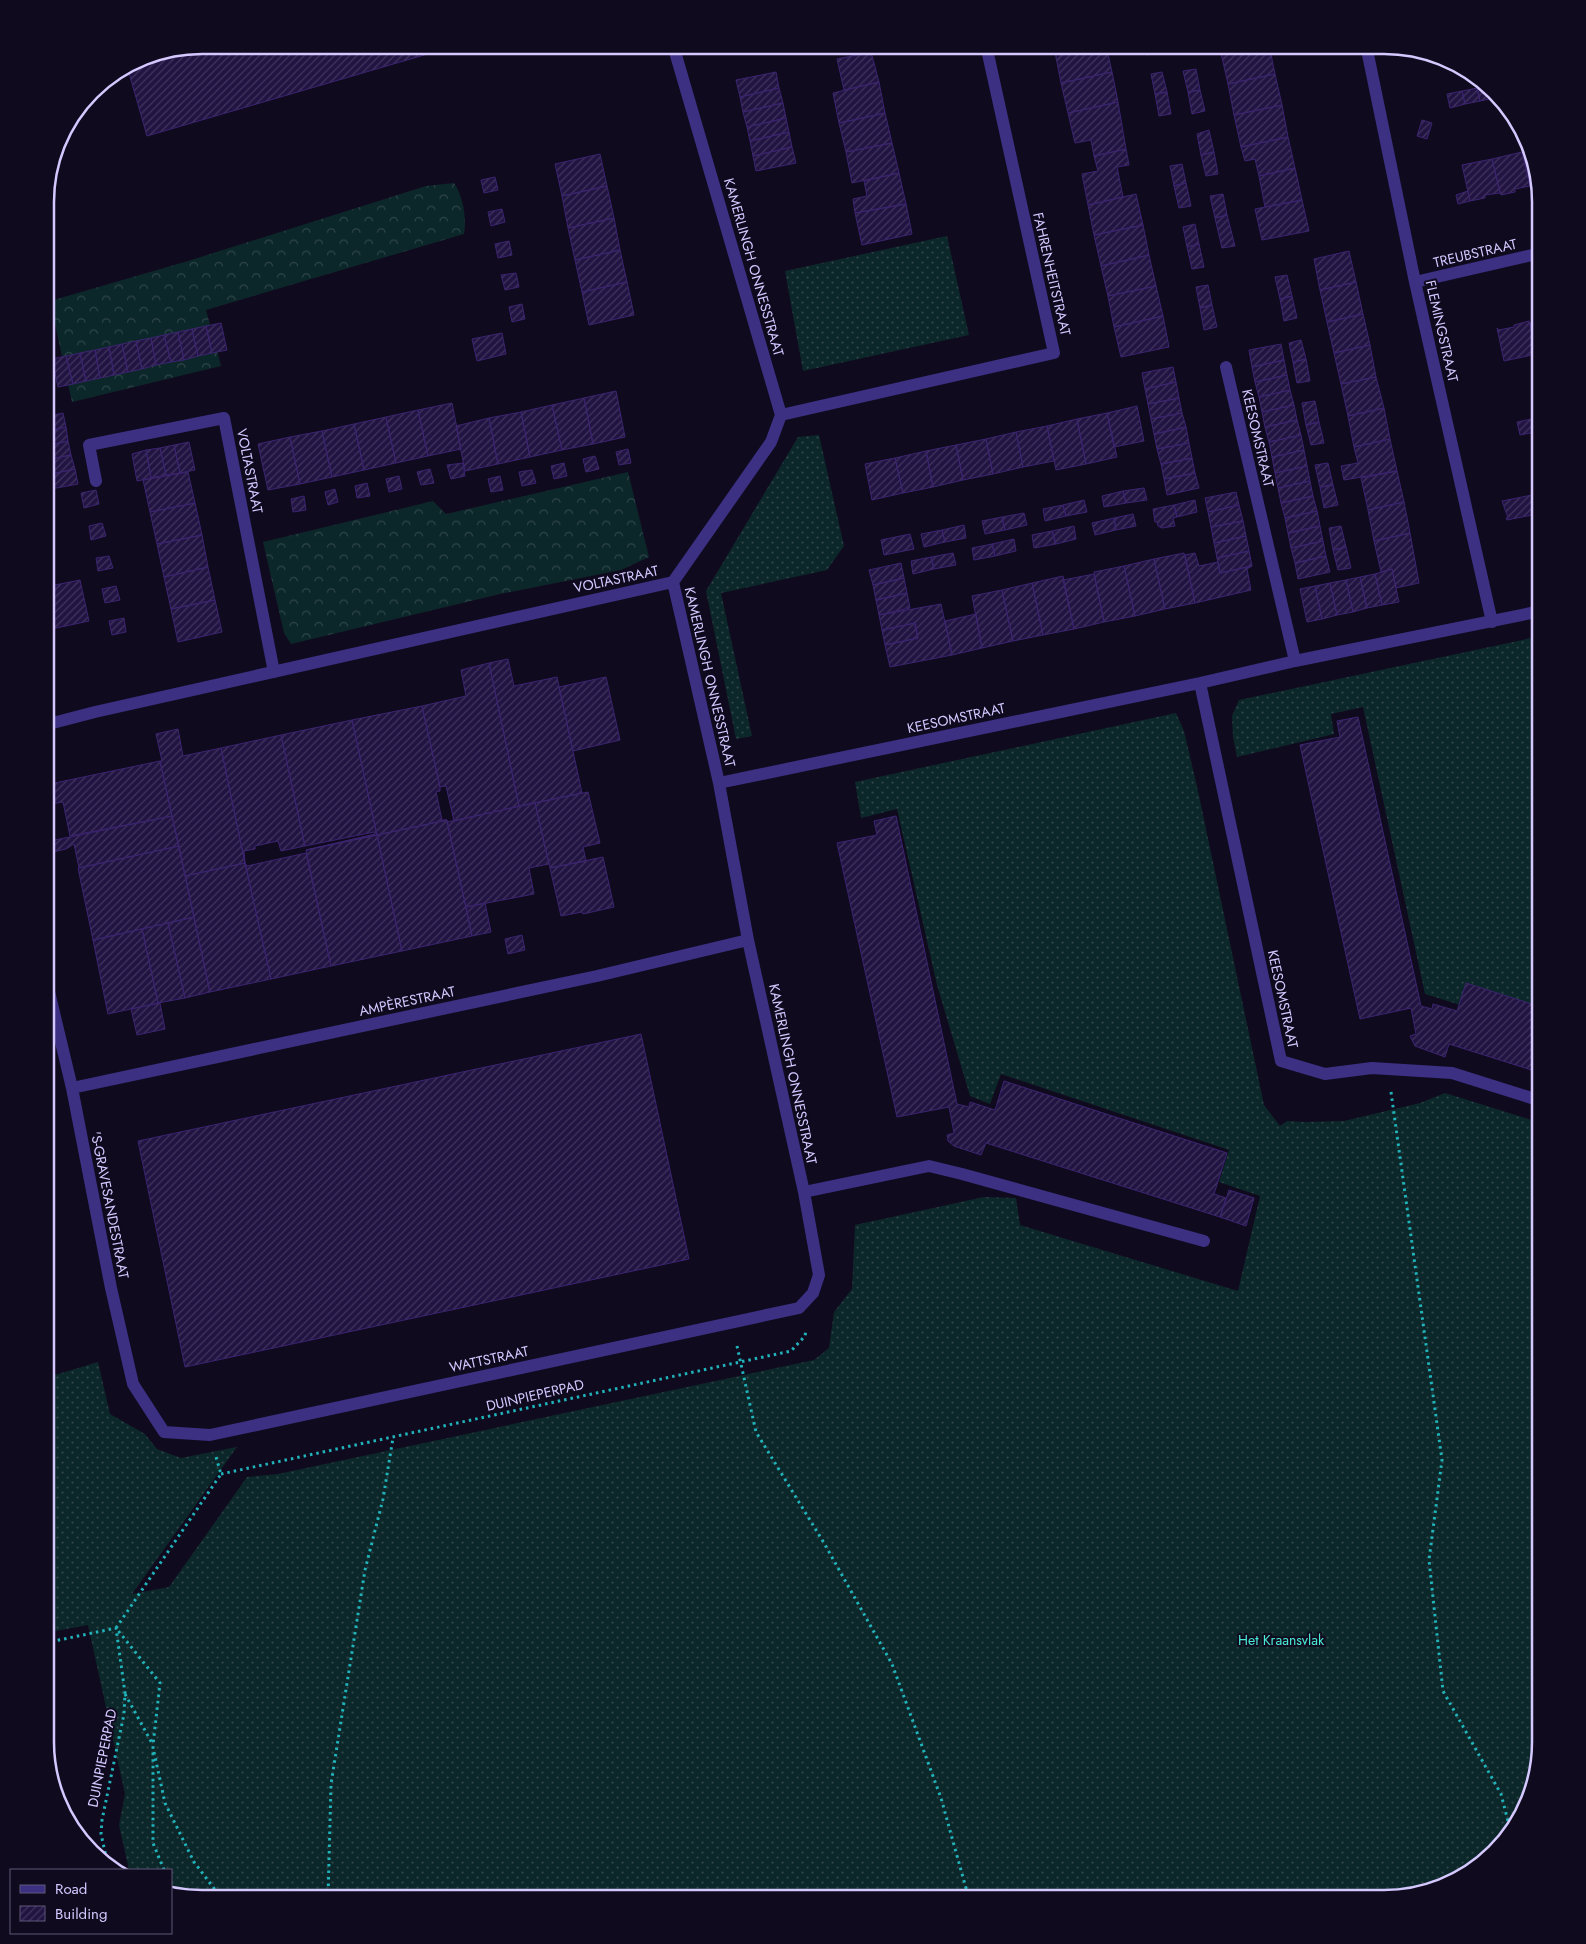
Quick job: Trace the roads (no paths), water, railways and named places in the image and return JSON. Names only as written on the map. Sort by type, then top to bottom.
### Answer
[{"type":"street","name":"KAMERLINGH ONNESSTRAAT","points":[[676,54],[781,415],[770,442],[673,582],[718,783],[748,940],[804,1192],[819,1275],[813,1293]]},
{"type":"street","name":"FAHRENHEITSTRAAT","points":[[781,415],[1054,353],[988,54]]},
{"type":"street","name":"FLEMINGSTRAAT","points":[[1368,54],[1415,282],[1492,622]]},
{"type":"street","name":"TREUBSTRAAT","points":[[1415,282],[1532,255]]},
{"type":"street","name":"KEESOMSTRAAT","points":[[1226,367],[1295,661]]},
{"type":"street","name":"VOLTASTRAAT","points":[[96,481],[89,444],[224,418],[274,672]]},
{"type":"street","name":"VOLTASTRAAT","points":[[54,723],[673,582]]},
{"type":"street","name":"KEESOMSTRAAT","points":[[718,783],[1200,683],[1295,661],[1532,614]]},
{"type":"street","name":"KEESOMSTRAAT","points":[[1200,683],[1281,1061],[1325,1074],[1372,1068],[1452,1073],[1532,1097]]},
{"type":"street","name":"AMPÈRESTRAAT","points":[[72,1088],[597,976],[748,940]]},
{"type":"street","name":"'S-GRAVESANDESTRAAT","points":[[54,1013],[72,1088],[111,1288],[133,1384],[164,1432]]},
{"type":"street","points":[[804,1192],[929,1166],[1204,1241]]},
{"type":"street","name":"WATTSTRAAT","points":[[164,1432],[210,1435],[799,1308],[813,1293]]},
{"type":"park label","name":"Het Kraansvlak","points":[[1281,1640]]}]
